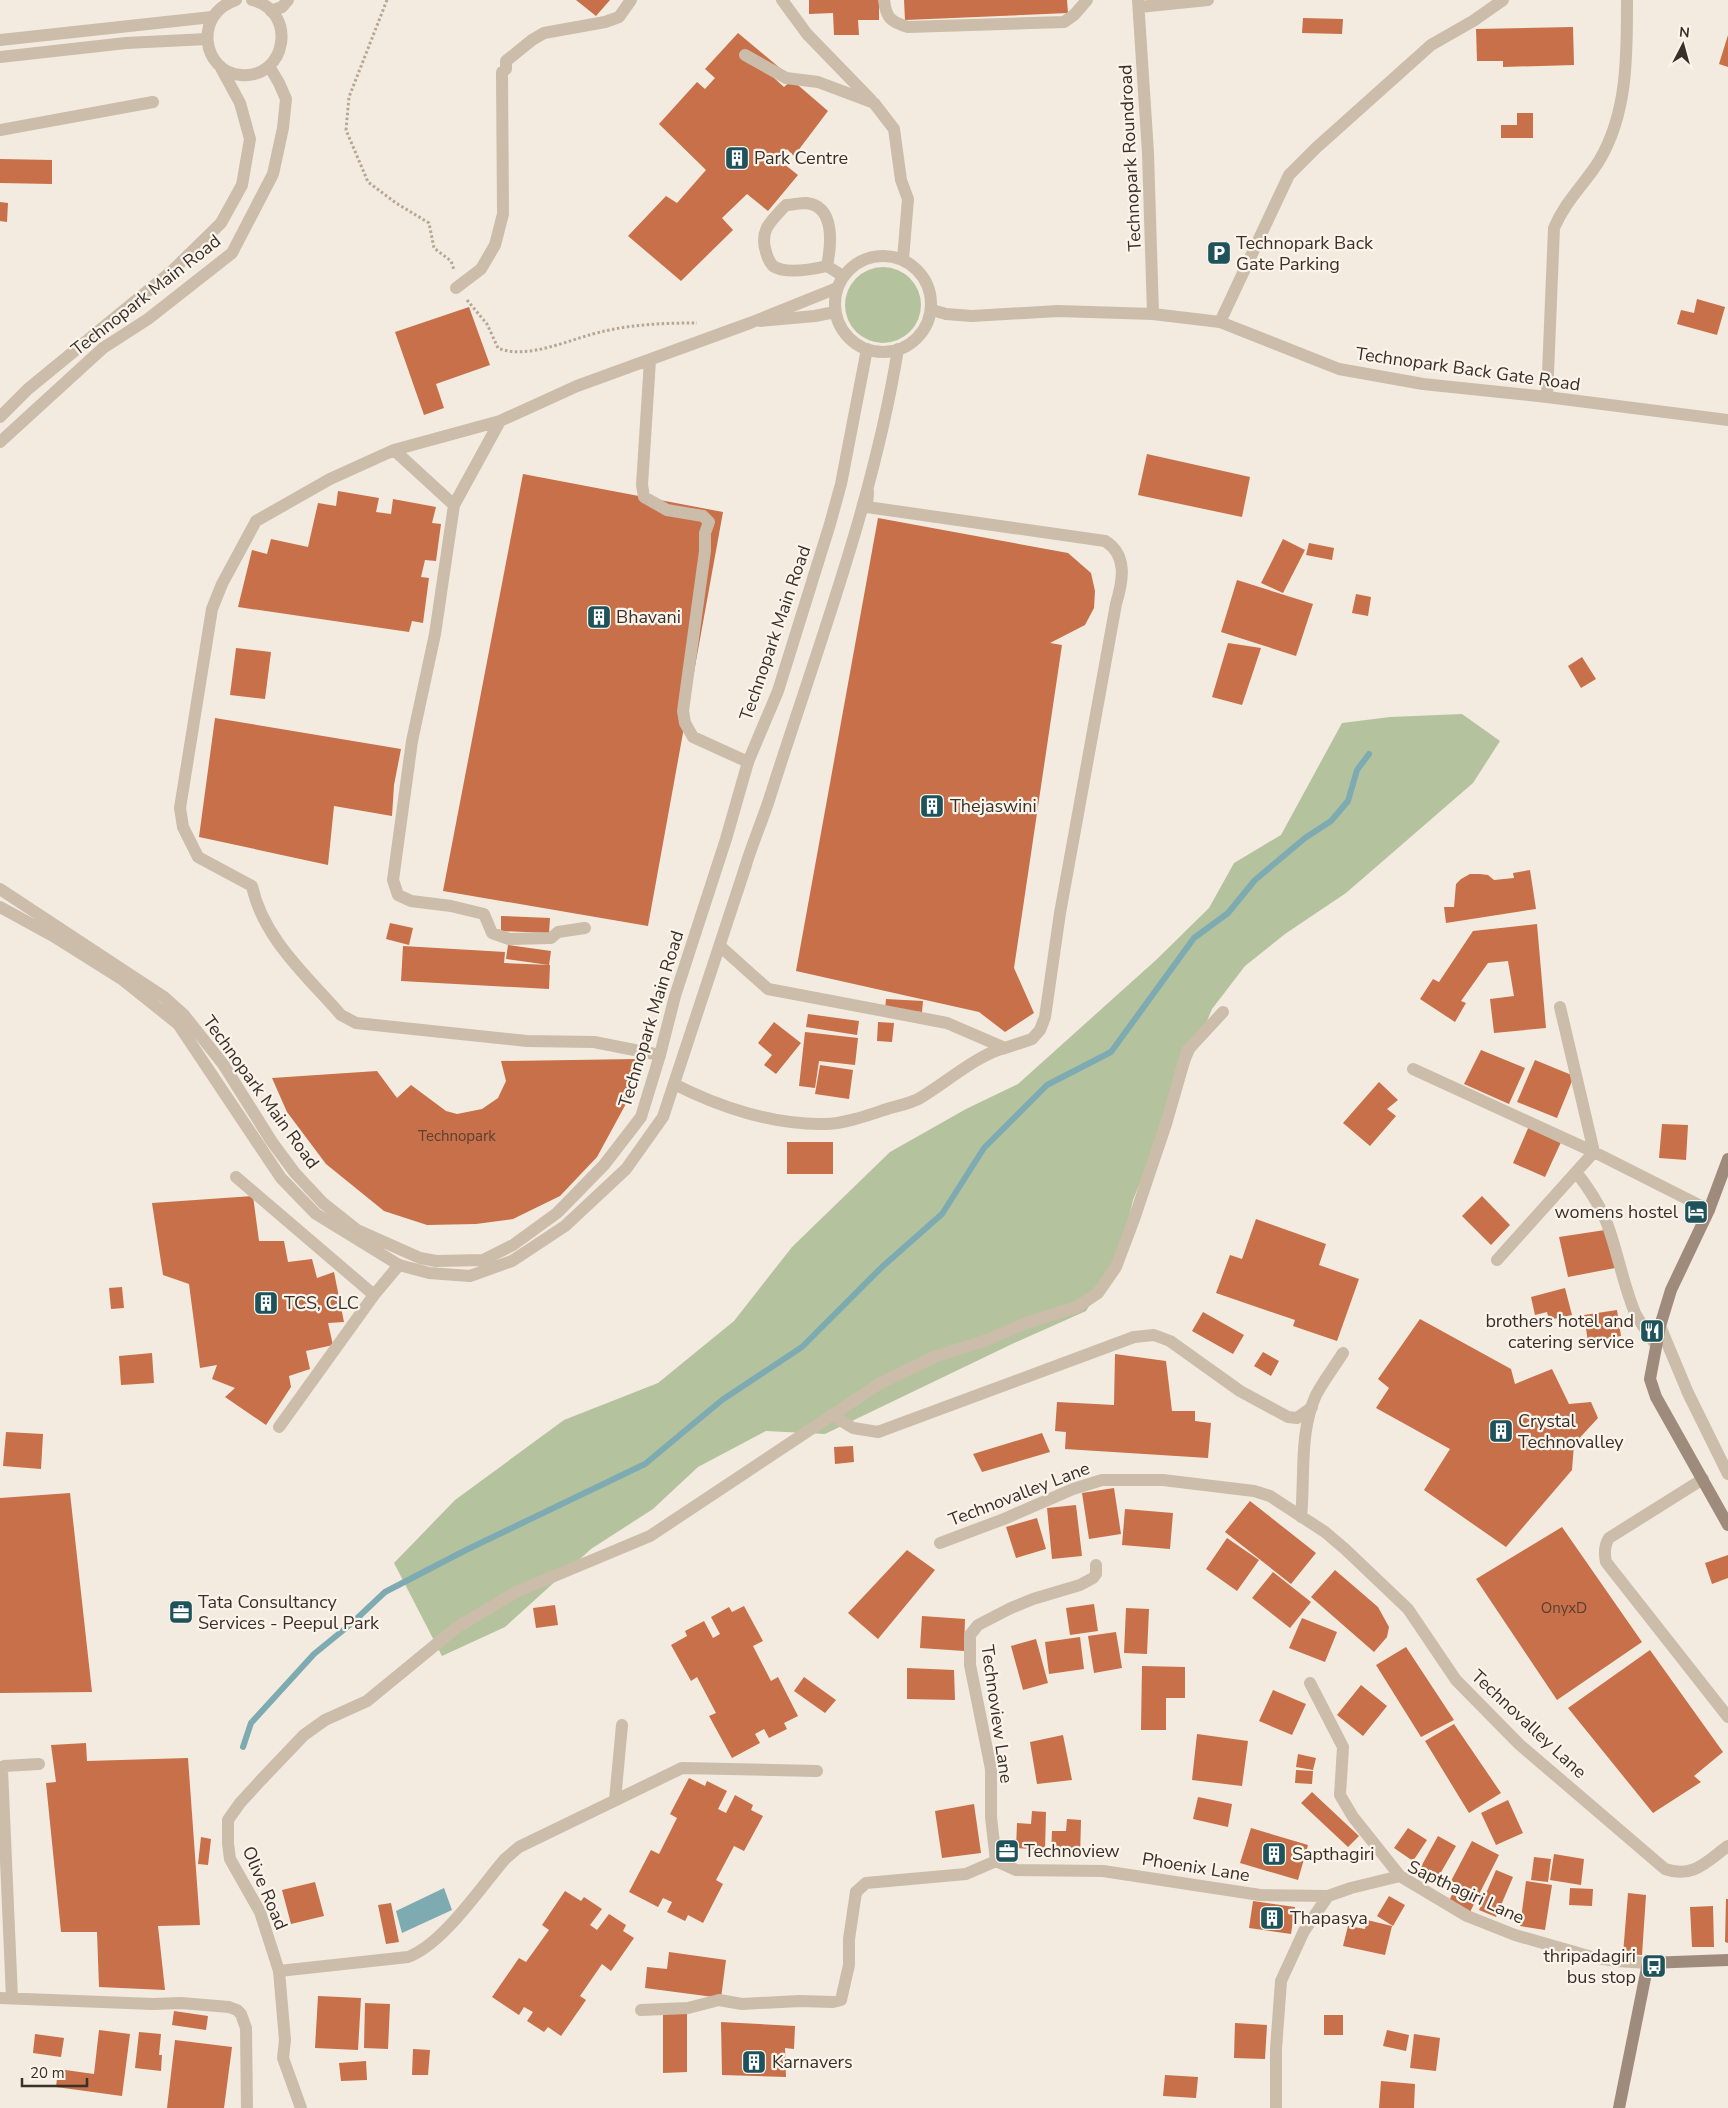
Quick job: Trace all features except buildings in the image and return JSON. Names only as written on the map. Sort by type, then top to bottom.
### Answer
[{"type":"main road","points":[[1728,1159],[1709,1210],[1671,1290],[1660,1326],[1650,1379],[1656,1397],[1728,1525]]},
{"type":"main road","points":[[1619,2108],[1648,1963],[1728,1960]]},
{"type":"street","points":[[0,57],[126,43],[207,39],[206,34],[212,17],[224,4],[235,0]]},
{"type":"street","points":[[221,68],[231,73],[251,75],[269,66],[277,56],[282,45],[282,32],[279,21],[264,4],[252,0]]},
{"type":"street","points":[[272,11],[282,7],[288,0]]},
{"type":"street","points":[[456,288],[481,269],[495,245],[502,214],[502,72],[506,69],[506,61],[544,33],[605,22],[619,17],[631,0]]},
{"type":"street","points":[[782,0],[807,34],[874,103],[894,129],[901,180],[908,198],[903,259]]},
{"type":"street","points":[[884,0],[885,13],[896,23],[908,27],[1064,22],[1074,16],[1087,0]]},
{"type":"street","points":[[1139,4],[1208,0]]},
{"type":"street","points":[[1220,322],[1289,175],[1316,148],[1431,45],[1473,21],[1503,0]]},
{"type":"street","points":[[1547,397],[1554,228],[1560,213],[1598,162],[1614,133],[1619,112],[1625,66],[1627,0]]},
{"type":"street","name":"Technopark Roundroad","points":[[1139,4],[1148,153],[1153,314]]},
{"type":"street","points":[[0,40],[212,17]]},
{"type":"street","name":"Technopark Main Road","points":[[0,417],[28,389],[172,271],[221,223],[242,185],[250,139],[240,103],[221,68],[215,62],[207,39]]},
{"type":"street","points":[[745,55],[786,78],[818,82],[874,103]]},
{"type":"street","name":"Technopark Main Road","points":[[0,442],[103,348],[148,318],[232,252],[273,174],[283,128],[286,99],[269,66]]},
{"type":"street","points":[[0,130],[153,102]]},
{"type":"street","points":[[827,266],[803,271],[785,270],[774,266],[767,255],[762,239],[767,227],[786,205],[805,203],[815,206],[825,216],[831,231],[827,266],[840,282]]},
{"type":"street","points":[[887,255],[903,259],[914,266],[922,275],[930,292],[932,310],[922,332],[902,348],[888,352],[867,349],[849,339],[843,332],[835,312],[834,300],[840,282],[855,264],[870,257],[887,255]]},
{"type":"street","points":[[660,1055],[594,1042],[527,1041],[356,1023],[341,1015],[271,934],[256,905],[252,886],[198,856],[183,827],[180,808],[184,773],[212,609],[242,545],[256,521],[299,495],[394,450],[500,421],[577,386],[750,323],[840,282]]},
{"type":"street","name":"Technopark Back Gate Road","points":[[932,310],[946,314],[972,316],[1058,311],[1153,314],[1220,322],[1339,369],[1422,384],[1547,397],[1728,420]]},
{"type":"street","points":[[750,323],[835,312]]},
{"type":"street","name":"Technopark Main Road","points":[[0,890],[164,997],[184,1014],[223,1064],[272,1142],[295,1173],[323,1202],[357,1230],[420,1258],[436,1261],[483,1260],[513,1245],[557,1213],[604,1165],[641,1117],[660,1055],[675,996],[726,839],[748,762],[778,691],[830,524],[841,484],[867,349]]},
{"type":"street","name":"Technopark Main Road","points":[[663,1117],[785,746],[830,617],[868,487],[888,405],[898,349]]},
{"type":"street","points":[[650,360],[642,485],[644,497],[667,510],[703,516],[709,522],[705,533],[705,551],[682,711],[685,723],[693,737],[748,762]]},
{"type":"street","points":[[500,421],[454,506],[434,634],[412,740],[393,880],[398,895],[411,901],[451,906],[484,914],[492,933],[508,938],[551,938],[558,932],[585,928]]},
{"type":"street","points":[[394,450],[454,506]]},
{"type":"street","points":[[674,1084],[698,1096],[736,1109],[778,1120],[825,1124],[869,1114],[918,1099],[991,1052],[1032,1039],[1040,1030],[1045,1018],[1053,953],[1066,877],[1116,604],[1123,577],[1120,561],[1115,547],[1105,541],[867,508],[868,487]]},
{"type":"street","name":"Technopark Main Road","points":[[0,907],[53,936],[122,980],[178,1024],[281,1178],[316,1214],[399,1265],[428,1273],[470,1276],[512,1261],[565,1226],[626,1169],[663,1117],[721,947],[746,865]]},
{"type":"street","points":[[721,947],[768,989],[947,1024],[1005,1048]]},
{"type":"street","points":[[1560,1006],[1594,1152]]},
{"type":"street","name":"Olive Road","points":[[301,2108],[283,2058],[285,2040],[279,1971],[260,1912],[230,1860],[228,1820],[240,1803],[304,1735],[326,1720],[367,1700],[456,1628],[516,1592],[650,1536],[879,1384],[934,1357],[984,1341],[1029,1322],[1077,1307],[1098,1293],[1116,1267],[1133,1222],[1166,1124],[1187,1051],[1223,1012]]},
{"type":"street","points":[[1413,1069],[1594,1152],[1709,1210]]},
{"type":"street","points":[[1497,1260],[1594,1152]]},
{"type":"street","points":[[1576,1172],[1591,1191],[1600,1208],[1610,1230],[1623,1282],[1636,1314],[1656,1345]]},
{"type":"street","points":[[236,1177],[374,1295]]},
{"type":"street","points":[[279,1427],[374,1295],[399,1265]]},
{"type":"street","points":[[1660,1326],[1688,1393],[1728,1474]]},
{"type":"street","points":[[832,1416],[853,1428],[878,1432],[1134,1337],[1154,1335],[1170,1340],[1240,1391],[1288,1417],[1296,1418],[1312,1407]]},
{"type":"street","points":[[1301,1517],[1302,1476],[1308,1418],[1324,1382],[1344,1353]]},
{"type":"street","name":"Technovalley Lane","points":[[940,1543],[1102,1480],[1163,1480],[1254,1491],[1270,1496],[1332,1538],[1408,1609],[1456,1680],[1519,1744],[1665,1869],[1675,1873],[1693,1871],[1728,1846]]},
{"type":"street","points":[[1704,1480],[1609,1538],[1604,1553],[1606,1562],[1728,1716]]},
{"type":"street","name":"Technoview Lane","points":[[996,1861],[991,1817],[991,1769],[970,1665],[970,1634],[978,1625],[1011,1608],[1093,1578],[1096,1574],[1096,1565]]},
{"type":"street","points":[[1310,1683],[1343,1747],[1340,1795],[1353,1817],[1400,1876]]},
{"type":"street","points":[[616,1800],[622,1725]]},
{"type":"street","points":[[39,1764],[4,1766],[2,1769],[6,1998],[153,2004],[182,2003],[229,2007],[237,2010],[241,2014],[246,2028],[246,2108]]},
{"type":"street","points":[[279,1971],[408,1957],[421,1952],[438,1939],[506,1859],[519,1847],[682,1768],[817,1771]]},
{"type":"street","points":[[641,2010],[688,2008],[719,2000],[742,2004],[800,2001],[833,2002],[842,2000],[849,1965],[849,1940],[856,1892],[866,1883],[966,1874],[996,1861]]},
{"type":"street","name":"Phoenix Lane","points":[[996,1861],[1016,1870],[1103,1871],[1260,1895],[1328,1896]]},
{"type":"street","name":"Sapthagiri Lane","points":[[1328,1896],[1351,1888],[1400,1876],[1467,1916],[1515,1935],[1592,1957],[1648,1963]]},
{"type":"street","points":[[1276,2108],[1276,2049],[1281,1981],[1304,1931],[1328,1896]]},
{"type":"path","points":[[387,0],[348,96],[346,130],[368,182],[396,203],[429,223],[434,248],[451,261],[456,288],[487,324],[498,348],[506,351],[529,352],[606,330],[702,323]]},
{"type":"green space","points":[[891,267],[904,273],[915,284],[921,297],[919,320],[904,337],[891,343],[875,343],[862,337],[847,320],[845,297],[851,284],[868,269]]},
{"type":"green space","points":[[1462,714],[1500,741],[1473,783],[1346,893],[1285,934],[1245,966],[1212,1009],[1133,1200],[1119,1258],[1086,1311],[1012,1344],[825,1434],[766,1431],[698,1467],[653,1509],[591,1549],[505,1627],[442,1656],[394,1563],[455,1500],[564,1420],[658,1383],[734,1321],[792,1247],[890,1152],[966,1109],[1018,1084],[1156,960],[1209,908],[1234,863],[1281,835],[1342,723],[1390,717]]},
{"type":"water","points":[[444,1888],[452,1910],[402,1933],[396,1911]]},
{"type":"waterway","points":[[243,1747],[251,1723],[314,1654],[352,1623],[385,1592],[466,1550],[645,1464],[722,1400],[802,1347],[882,1267],[942,1214],[984,1148],[1047,1085],[1111,1052],[1194,938],[1228,913],[1255,880],[1305,838],[1331,821],[1348,801],[1357,770],[1369,754]]},
{"type":"place","name":"Park Centre","points":[[737,158]]},
{"type":"place","name":"Technopark Back Gate Parking","points":[[1219,253]]},
{"type":"place","name":"Bhavani","points":[[599,617]]},
{"type":"place","name":"Thejaswini","points":[[932,806]]},
{"type":"place","name":"womens hostel","points":[[1696,1212]]},
{"type":"place","name":"TCS, CLC","points":[[266,1303]]},
{"type":"place","name":"brothers hotel and catering service","points":[[1652,1331]]},
{"type":"place","name":"Crystal Technovalley","points":[[1501,1431]]},
{"type":"place","name":"Tata Consultancy Services - Peepul Park","points":[[181,1612]]},
{"type":"place","name":"Technoview","points":[[1007,1851]]},
{"type":"place","name":"Sapthagiri","points":[[1274,1854]]},
{"type":"place","name":"Thapasya","points":[[1272,1918]]},
{"type":"place","name":"thripadagiri bus stop","points":[[1654,1966]]},
{"type":"place","name":"Karnavers","points":[[754,2062]]}]
